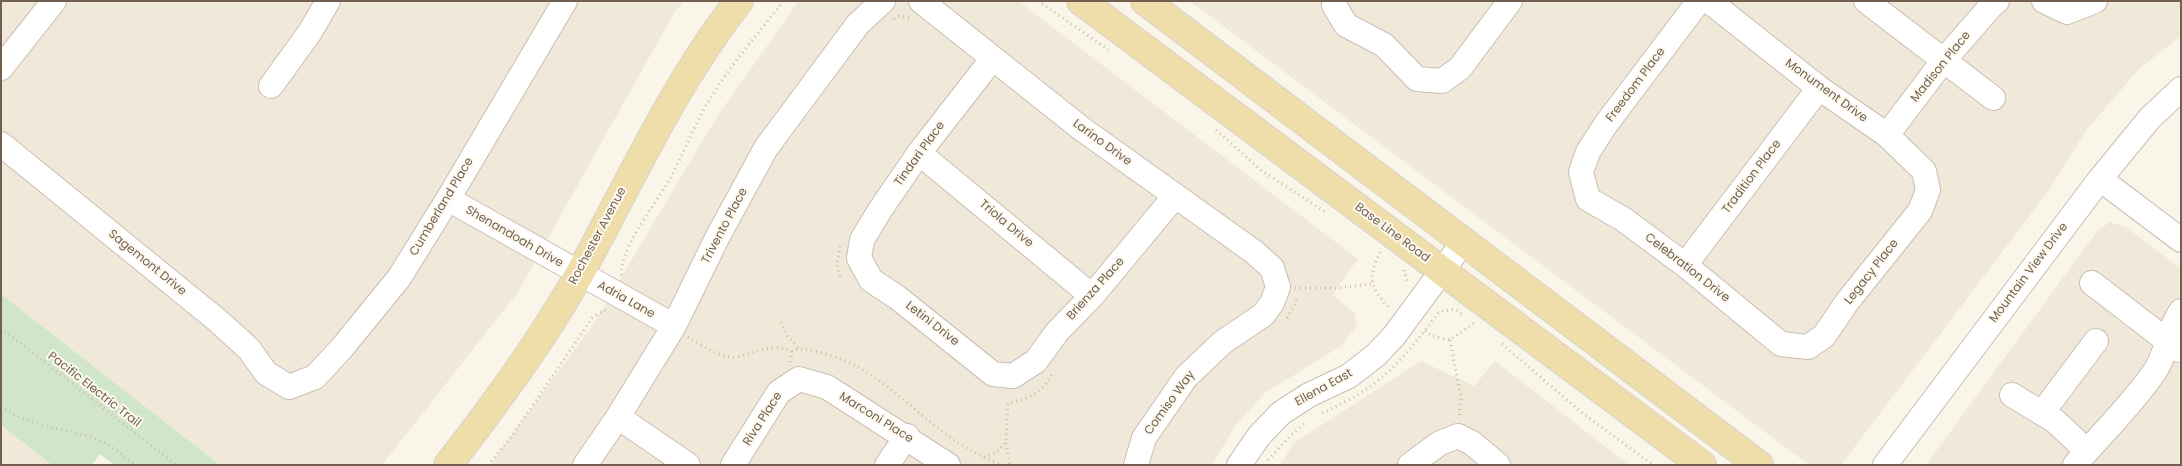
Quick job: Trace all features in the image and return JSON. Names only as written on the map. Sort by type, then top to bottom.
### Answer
[{"type":"main road","name":"Rochester Avenue","points":[[448,465],[547,330],[661,120],[686,78],[739,1]]},
{"type":"main road","name":"Base Line Road","points":[[1081,1],[1702,465]]},
{"type":"main road","points":[[1145,1],[1759,465]]},
{"type":"street","points":[[1,68],[54,1]]},
{"type":"street","points":[[271,86],[310,32],[328,1]]},
{"type":"street","name":"Cumberland Place","points":[[289,387],[315,377],[341,350],[399,278],[565,1]]},
{"type":"street","points":[[1334,3],[1346,25],[1384,45],[1417,79],[1442,81],[1460,68],[1510,1]]},
{"type":"street","name":"Freedom Place","points":[[1581,172],[1588,152],[1606,124],[1699,1]]},
{"type":"street","name":"Monument Drive","points":[[1709,1],[1819,88],[1887,135],[1924,171],[1928,190]]},
{"type":"street","points":[[1866,1],[1993,98]]},
{"type":"street","name":"Madison Place","points":[[1887,135],[1944,60],[1990,6],[1997,1]]},
{"type":"street","points":[[2044,1],[2067,12],[2095,1]]},
{"type":"street","name":"Trivento Place","points":[[585,465],[682,333],[718,236],[766,148],[858,24],[887,11]]},
{"type":"street","name":"Larino Drive","points":[[918,11],[994,58],[1082,129],[1254,252],[1272,268],[1278,287]]},
{"type":"street","name":"Tindari Place","points":[[859,258],[862,240],[880,210],[919,153],[994,58]]},
{"type":"street","name":"Tradition Place","points":[[1686,265],[1819,88]]},
{"type":"street","name":"Mountain View Drive","points":[[1884,465],[2100,179],[2150,118],[2181,89]]},
{"type":"street","name":"Sagemont Drive","points":[[1,144],[217,320],[249,349],[266,373],[289,387]]},
{"type":"street","name":"Triola Drive","points":[[919,153],[1092,296]]},
{"type":"street","name":"Celebration Drive","points":[[1581,172],[1588,199],[1623,219],[1686,265],[1780,344],[1808,347]]},
{"type":"street","points":[[2100,179],[2181,240]]},
{"type":"street","name":"Legacy Place","points":[[1808,347],[1824,336],[1847,302],[1920,211],[1928,190]]},
{"type":"street","name":"Brienza Place","points":[[1013,376],[1036,361],[1057,332],[1092,296],[1175,196]]},
{"type":"street","name":"Shenandoah Drive","points":[[448,199],[579,274]]},
{"type":"street","name":"Ellena East","points":[[1239,465],[1259,436],[1281,413],[1309,395],[1349,376],[1376,355],[1394,336],[1464,242]]},
{"type":"street","name":"Letini Drive","points":[[859,258],[871,280],[912,309],[993,374],[1013,376]]},
{"type":"street","name":"Adria Lane","points":[[579,274],[682,333]]},
{"type":"street","points":[[2092,283],[2174,346]]},
{"type":"street","name":"Comiso Way","points":[[1136,465],[1144,438],[1186,377],[1223,342],[1262,315],[1272,303],[1278,287]]},
{"type":"street","points":[[2012,395],[2042,413],[2069,433],[2081,458],[2122,414],[2174,346],[2175,319],[2181,311]]},
{"type":"street","points":[[2042,413],[2096,341]]},
{"type":"street","name":"Marconi Place","points":[[791,372],[827,387],[907,436],[948,465]]},
{"type":"street","name":"Riva Place","points":[[733,465],[791,372]]},
{"type":"street","points":[[618,418],[688,465]]},
{"type":"street","points":[[887,465],[907,436]]},
{"type":"street","points":[[1410,465],[1440,443],[1458,436],[1472,443],[1498,465]]},
{"type":"path","points":[[626,281],[621,275],[622,263],[641,225],[668,183],[708,103],[742,52],[784,1]]},
{"type":"path","points":[[1038,1],[1115,55]]},
{"type":"path","points":[[887,11],[899,16],[918,11]]},
{"type":"path","points":[[1211,127],[1262,171],[1332,216]]},
{"type":"path","points":[[841,279],[837,264],[838,251],[843,238]]},
{"type":"path","points":[[1373,247],[1386,257]]},
{"type":"path","points":[[1380,252],[1373,267],[1371,284],[1390,309]]},
{"type":"path","points":[[1398,266],[1405,271],[1409,280],[1407,288]]},
{"type":"path","points":[[1278,287],[1338,288],[1371,284]]},
{"type":"path","points":[[1386,314],[1396,302]]},
{"type":"path","points":[[1474,323],[1450,340],[1432,336],[1425,331],[1440,312],[1454,309],[1474,323],[1481,328]]},
{"type":"path","points":[[488,465],[512,436],[592,318],[604,310],[611,314]]},
{"type":"path","points":[[781,322],[788,337],[799,348]]},
{"type":"path","name":"Pacific Electric Trail","points":[[1,328],[176,465]]},
{"type":"path","points":[[1494,338],[1581,412],[1653,465]]},
{"type":"path","points":[[1450,340],[1460,398],[1458,436]]},
{"type":"path","points":[[791,372],[792,351]]},
{"type":"path","points":[[1010,465],[1006,442],[1008,403],[1026,400],[1042,390],[1055,368]]},
{"type":"path","points":[[1,406],[24,420],[40,426],[98,440],[135,465]]},
{"type":"path","points":[[984,458],[997,452],[1006,442]]},
{"type":"shaded area","points":[[1,1],[684,1],[675,11],[518,292],[382,465],[220,465],[1,294]]},
{"type":"shaded area","points":[[799,1],[1018,1],[1358,259],[1332,295],[1355,313],[1357,325],[1341,346],[1265,393],[1235,426],[1212,465],[490,465],[594,323],[718,115]]},
{"type":"shaded area","points":[[1190,1],[2181,1],[2181,36],[2140,68],[2087,129],[2049,190],[1841,465],[1809,465]]},
{"type":"shaded area","points":[[2110,222],[2126,227],[2181,269],[2181,465],[1926,465],[2098,230]]},
{"type":"shaded area","points":[[1421,361],[1474,386],[1495,361],[1629,465],[1280,465],[1294,443]]},
{"type":"shaded area","points":[[1,425],[52,465],[1,465]]},
{"type":"green space","points":[[1,294],[220,465],[114,465],[100,454],[92,465],[52,465],[1,425]]}]
